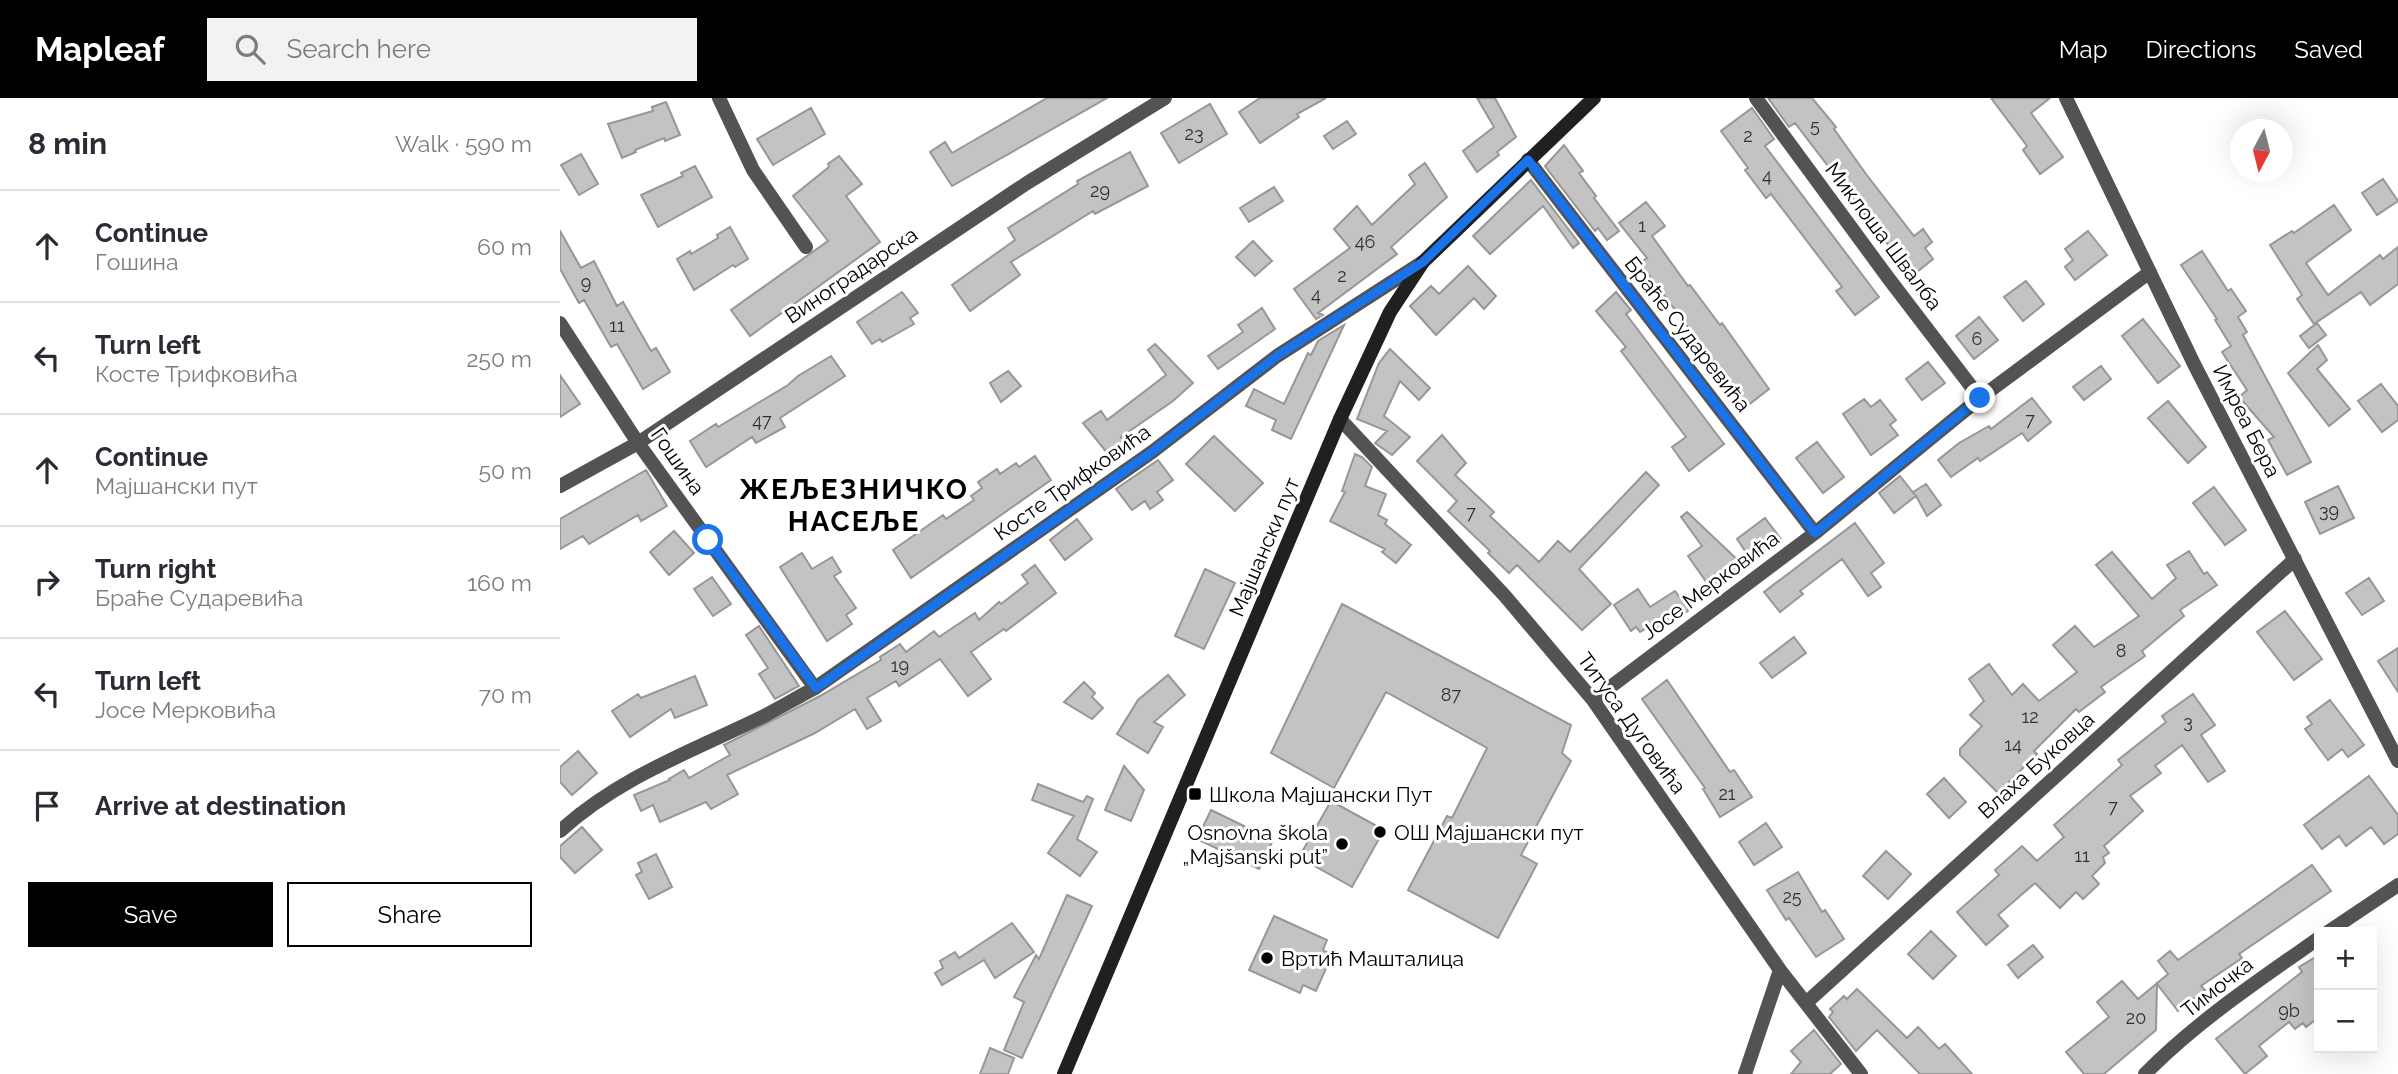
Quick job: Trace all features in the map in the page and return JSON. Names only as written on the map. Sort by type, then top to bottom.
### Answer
[{"type":"street","points":[[719,98],[753,170],[806,247]]},
{"type":"street","name":"Виноградарска","points":[[560,486],[638,443],[1027,183],[1165,98]]},
{"type":"street","name":"Мајшански пут","points":[[1064,1074],[1340,419],[1390,312],[1423,262],[1594,98]]},
{"type":"street","name":"Миклоша Швалба","points":[[1756,98],[1980,398]]},
{"type":"street","name":"Имреа Бера","points":[[2066,98],[2194,364],[2398,761]]},
{"type":"street","name":"Браће Сударевића","points":[[1528,160],[1815,533]]},
{"type":"street","name":"Косте Трифковића","points":[[560,831],[602,796],[637,775],[764,716],[816,688],[1152,452],[1277,356],[1423,262]]},
{"type":"street","name":"Јосе Мерковића","points":[[1593,699],[1815,533],[1980,398],[2150,272]]},
{"type":"street","name":"Гошина","points":[[560,323],[638,443],[816,688]]},
{"type":"street","name":"Титуса Дуговића","points":[[1340,419],[1505,596],[1593,699],[1780,970],[1861,1074]]},
{"type":"street","name":"Влаха Буковца","points":[[1806,1003],[2295,559]]},
{"type":"street","points":[[2335,927],[2398,885]]},
{"type":"street","name":"Тимочка","points":[[2145,1074],[2189,1034],[2314,943]]},
{"type":"street","points":[[1745,1074],[1780,970]]},
{"type":"building","points":[[1047,98],[1107,98],[952,186],[930,152],[945,142],[952,153]]},
{"type":"building","points":[[1260,98],[1326,98],[1297,114],[1299,117],[1260,143],[1239,112]]},
{"type":"building","points":[[1477,98],[1495,98],[1516,137],[1477,172],[1463,151],[1494,127]]},
{"type":"building","points":[[1768,98],[1812,98],[1914,236],[1923,229],[1932,242],[1925,248],[1933,259],[1912,276],[1795,123],[1789,127]]},
{"type":"building","points":[[1991,98],[2050,98],[2031,113],[2063,157],[2040,174],[2023,150],[2027,146]]},
{"type":"building","points":[[666,102],[680,135],[665,141],[664,138],[622,158],[608,124],[653,111],[652,107]]},
{"type":"building","points":[[1210,104],[1227,134],[1179,163],[1161,133]]},
{"type":"building","points":[[811,108],[825,134],[773,165],[757,139]]},
{"type":"building","points":[[1752,108],[1774,139],[1765,146],[1879,297],[1855,315],[1836,291],[1842,287],[1771,194],[1766,198],[1721,131]]},
{"type":"building","points":[[1347,121],[1356,134],[1333,149],[1324,136]]},
{"type":"building","points":[[1564,145],[1583,171],[1579,173],[1596,196],[1594,198],[1619,231],[1607,240],[1598,228],[1595,231],[1545,166]]},
{"type":"building","points":[[1130,152],[1148,186],[1095,214],[1093,211],[1011,262],[1020,275],[970,311],[952,285],[1015,240],[1008,228],[1078,184],[1077,181]]},
{"type":"building","points":[[581,154],[598,184],[579,195],[561,165]]},
{"type":"building","points":[[839,156],[862,184],[846,196],[880,242],[750,336],[731,310],[828,241],[793,196]]},
{"type":"building","points":[[1425,163],[1447,197],[1391,247],[1397,254],[1318,313],[1323,315],[1316,319],[1294,289],[1350,248],[1334,229],[1357,206],[1372,225],[1415,184],[1409,175]]},
{"type":"building","points":[[695,166],[712,197],[658,227],[641,195],[683,176],[681,173]]},
{"type":"building","points":[[2383,179],[2398,201],[2377,215],[2362,193]]},
{"type":"building","points":[[1531,180],[1579,243],[1573,248],[1543,206],[1490,254],[1473,236]]},
{"type":"building","points":[[1274,187],[1283,201],[1249,222],[1240,208]]},
{"type":"building","points":[[1646,202],[1665,226],[1652,236],[1688,286],[1690,285],[1720,325],[1722,323],[1769,389],[1747,406],[1640,263],[1647,258],[1619,223]]},
{"type":"building","points":[[2334,205],[2351,230],[2306,263],[2328,295],[2380,255],[2383,259],[2398,247],[2398,284],[2370,305],[2361,292],[2314,324],[2297,299],[2302,295],[2270,245],[2292,231],[2294,233]]},
{"type":"building","points":[[730,227],[748,259],[735,267],[733,265],[694,290],[677,259],[718,238],[717,235]]},
{"type":"building","points":[[560,231],[581,268],[594,261],[617,306],[623,302],[651,351],[656,348],[670,372],[643,389],[617,344],[611,347],[584,300],[579,303],[560,269]]},
{"type":"building","points":[[2088,231],[2107,255],[2075,280],[2065,267],[2073,260],[2065,249]]},
{"type":"building","points":[[1253,241],[1272,261],[1255,276],[1236,257]]},
{"type":"building","points":[[2202,251],[2228,291],[2231,289],[2246,311],[2238,317],[2247,332],[2243,335],[2311,462],[2287,475],[2268,440],[2274,437],[2239,397],[2247,390],[2222,352],[2231,346],[2215,320],[2217,319],[2181,265]]},
{"type":"building","points":[[1468,266],[1496,296],[1484,309],[1474,298],[1436,335],[1410,306],[1431,286],[1439,294]]},
{"type":"building","points":[[2026,281],[2044,304],[2023,321],[2004,297]]},
{"type":"building","points":[[902,292],[918,313],[910,318],[914,324],[882,342],[880,339],[872,344],[857,322]]},
{"type":"building","points":[[1616,292],[1631,310],[1626,314],[1724,444],[1689,471],[1672,447],[1686,437],[1621,351],[1626,347],[1596,311]]},
{"type":"building","points":[[1262,308],[1275,329],[1218,369],[1208,356],[1243,332],[1238,325]]},
{"type":"building","points":[[1979,317],[1998,340],[1974,359],[1956,336]]},
{"type":"building","points":[[2143,319],[2180,366],[2158,383],[2122,336]]},
{"type":"building","points":[[2317,323],[2326,335],[2309,348],[2300,336]]},
{"type":"building","points":[[1344,325],[1291,439],[1272,430],[1276,420],[1246,406],[1254,389],[1284,404],[1308,353],[1311,355],[1318,341]]},
{"type":"building","points":[[1155,344],[1193,383],[1173,401],[1121,437],[1124,441],[1108,454],[1083,423],[1101,411],[1107,420],[1166,375],[1148,350]]},
{"type":"building","points":[[2318,345],[2327,360],[2317,369],[2350,409],[2329,426],[2288,373]]},
{"type":"building","points":[[1390,349],[1430,388],[1419,400],[1400,381],[1384,416],[1410,437],[1392,455],[1375,443],[1387,431],[1357,419],[1379,363]]},
{"type":"building","points":[[831,356],[845,376],[780,418],[785,427],[756,443],[752,437],[706,467],[690,441],[788,385]]},
{"type":"building","points":[[1928,362],[1945,383],[1922,400],[1906,379]]},
{"type":"building","points":[[2101,366],[2111,379],[2084,400],[2073,387]]},
{"type":"building","points":[[1008,371],[1021,386],[1001,402],[990,383]]},
{"type":"building","points":[[560,375],[580,404],[560,417]]},
{"type":"building","points":[[2381,384],[2398,406],[2398,420],[2382,432],[2358,401]]},
{"type":"building","points":[[2032,398],[2051,422],[2028,441],[2022,433],[1951,477],[1938,460],[1959,443],[1989,426],[1991,429]]},
{"type":"building","points":[[1864,399],[1871,407],[1880,400],[1896,420],[1890,425],[1898,435],[1871,455],[1843,414]]},
{"type":"building","points":[[2168,401],[2206,447],[2188,463],[2148,418]]},
{"type":"building","points":[[1442,435],[1466,463],[1455,475],[1494,512],[1490,516],[1539,562],[1558,541],[1570,552],[1646,472],[1659,485],[1579,569],[1611,604],[1582,630],[1517,565],[1509,573],[1448,511],[1457,501],[1417,461]]},
{"type":"building","points":[[1214,436],[1263,483],[1235,511],[1186,464]]},
{"type":"building","points":[[1817,442],[1844,477],[1823,493],[1796,458]]},
{"type":"building","points":[[1355,454],[1372,467],[1365,486],[1386,494],[1378,515],[1387,520],[1385,524],[1411,545],[1396,563],[1382,552],[1385,549],[1330,521],[1345,492],[1342,491]]},
{"type":"building","points":[[1035,456],[1051,480],[911,578],[893,550],[943,515],[946,519],[974,500],[971,496],[982,488],[978,482],[997,469],[1000,474],[1016,463],[1019,467]]},
{"type":"building","points":[[1158,460],[1173,480],[1157,492],[1163,500],[1150,509],[1145,501],[1132,510],[1116,489]]},
{"type":"building","points":[[646,470],[667,506],[641,521],[638,515],[589,544],[583,536],[560,549],[560,519]]},
{"type":"building","points":[[1900,476],[1915,495],[1913,492],[1926,484],[1941,505],[1927,516],[1916,496],[1894,513],[1879,493]]},
{"type":"building","points":[[2338,486],[2354,518],[2320,534],[2305,502]]},
{"type":"building","points":[[2214,487],[2246,530],[2225,545],[2193,503]]},
{"type":"building","points":[[1687,512],[1744,566],[1712,590],[1688,556],[1702,546],[1681,517]]},
{"type":"building","points":[[1765,518],[1781,539],[1752,561],[1737,539]]},
{"type":"building","points":[[1077,519],[1092,539],[1065,560],[1050,540]]},
{"type":"building","points":[[1855,523],[1884,563],[1871,573],[1881,587],[1868,596],[1842,559],[1800,591],[1803,594],[1780,612],[1764,592]]},
{"type":"building","points":[[674,531],[694,553],[669,575],[650,552]]},
{"type":"building","points":[[2189,551],[2204,574],[2207,572],[2217,585],[2180,610],[2184,616],[2142,651],[2145,656],[2101,687],[2105,692],[2079,712],[2076,709],[2034,751],[2037,754],[1998,793],[1960,755],[1960,749],[1982,726],[1970,715],[1984,701],[1969,679],[1989,664],[2012,695],[2023,684],[2039,701],[2077,672],[2053,645],[2075,626],[2094,647],[2139,616],[2096,565],[2112,552],[2152,599],[2176,578],[2167,565]]},
{"type":"building","points":[[802,553],[812,569],[832,557],[841,572],[834,576],[856,608],[846,615],[852,624],[827,641],[780,567]]},
{"type":"building","points":[[1035,565],[1056,593],[1006,631],[1004,629],[971,652],[991,679],[968,696],[940,659],[899,686],[896,681],[867,698],[881,721],[867,729],[855,709],[815,733],[727,775],[738,794],[711,809],[706,802],[660,822],[653,805],[641,811],[634,795],[670,780],[684,770],[689,778],[730,755],[724,745],[820,696],[881,660],[880,657],[900,644],[906,652],[934,631],[939,637],[975,613],[979,620],[999,602],[1001,604],[1028,583],[1022,575]]},
{"type":"building","points":[[1205,569],[1235,583],[1204,649],[1175,636]]},
{"type":"building","points":[[712,577],[731,604],[713,616],[694,589]]},
{"type":"building","points":[[2369,578],[2384,601],[2362,615],[2346,593]]},
{"type":"building","points":[[1638,589],[1650,607],[1675,591],[1689,610],[1653,636],[1647,628],[1640,632],[1636,627],[1631,631],[1614,605]]},
{"type":"building","points":[[1342,604],[1571,725],[1562,753],[1571,761],[1521,855],[1537,864],[1498,938],[1408,890],[1447,816],[1452,818],[1487,748],[1386,692],[1334,788],[1271,753]]},
{"type":"building","points":[[2285,611],[2322,659],[2294,680],[2257,632]]},
{"type":"building","points":[[759,626],[799,686],[775,699],[759,674],[768,668],[746,635]]},
{"type":"building","points":[[1794,637],[1806,653],[1772,678],[1760,663]]},
{"type":"building","points":[[2398,648],[2398,692],[2378,661]]},
{"type":"building","points":[[1168,675],[1185,695],[1154,722],[1163,727],[1148,753],[1117,734],[1138,700]]},
{"type":"building","points":[[695,676],[707,705],[675,718],[671,709],[630,737],[612,711],[638,694],[641,698]]},
{"type":"building","points":[[1667,680],[1730,772],[1734,770],[1752,797],[1720,817],[1703,789],[1705,788],[1642,699]]},
{"type":"building","points":[[1084,682],[1095,693],[1092,697],[1103,708],[1092,719],[1064,702]]},
{"type":"building","points":[[2193,694],[2215,725],[2201,735],[2225,771],[2208,782],[2182,745],[2155,766],[2161,773],[2130,796],[2143,811],[2104,846],[2109,853],[2103,857],[2105,863],[2092,876],[2099,884],[2083,899],[2076,892],[2060,908],[2035,883],[1998,915],[2008,926],[1986,945],[1957,912],[1999,875],[1995,870],[2022,846],[2037,861],[2064,837],[2054,825],[2122,765],[2118,760],[2166,722],[2162,716]]},
{"type":"building","points":[[2330,700],[2364,745],[2348,757],[2342,749],[2328,760],[2305,729],[2312,724],[2307,717]]},
{"type":"building","points":[[578,751],[597,773],[572,795],[560,782],[560,767]]},
{"type":"building","points":[[1124,766],[1144,790],[1131,821],[1105,810]]},
{"type":"building","points":[[2369,776],[2398,815],[2398,834],[2384,844],[2371,827],[2346,846],[2339,836],[2322,849],[2304,825]]},
{"type":"building","points":[[1944,778],[1966,802],[1949,818],[1927,794]]},
{"type":"building","points":[[1038,784],[1083,802],[1087,796],[1093,799],[1077,839],[1097,852],[1080,876],[1048,853],[1074,816],[1032,800]]},
{"type":"building","name":"Osnovna škola „Majšanski put”","points":[[1331,801],[1384,830],[1352,887],[1299,857]]},
{"type":"building","points":[[1211,810],[1273,840],[1259,869],[1197,839]]},
{"type":"building","points":[[1766,823],[1782,847],[1754,865],[1739,842]]},
{"type":"building","points":[[582,827],[602,850],[575,873],[560,857],[560,846]]},
{"type":"building","points":[[1886,851],[1911,874],[1888,899],[1863,876]]},
{"type":"building","points":[[656,854],[672,887],[649,899],[636,875],[642,872],[638,863]]},
{"type":"building","points":[[2312,865],[2331,891],[2239,954],[2242,958],[2201,986],[2205,990],[2178,1011],[2157,984],[2156,1030],[2104,1074],[2084,1074],[2066,1052],[2109,1017],[2097,1002],[2122,981],[2138,999],[2168,974],[2158,961],[2170,951],[2178,960]]},
{"type":"building","points":[[1798,872],[1822,912],[1825,910],[1844,939],[1816,957],[1789,918],[1786,920],[1767,890]]},
{"type":"building","points":[[1067,895],[1092,906],[1022,1058],[1004,1050],[1024,1002],[1014,997],[1036,955],[1039,959]]},
{"type":"building","points":[[1274,916],[1327,940],[1323,950],[1332,955],[1316,991],[1303,985],[1300,993],[1249,970]]},
{"type":"building","points":[[1012,923],[1034,952],[995,978],[984,960],[942,985],[935,973],[943,968],[940,961],[955,952],[959,958]]},
{"type":"building","points":[[1931,931],[1956,956],[1933,979],[1908,954]]},
{"type":"building","points":[[2033,945],[2043,957],[2018,978],[2008,965]]},
{"type":"building","points":[[2314,958],[2314,1021],[2306,1027],[2303,1023],[2295,1029],[2289,1022],[2259,1046],[2267,1056],[2245,1074],[2216,1039],[2302,972],[2299,967]]},
{"type":"building","points":[[1857,989],[1907,1038],[1918,1027],[1939,1049],[1945,1044],[1972,1074],[1920,1074],[1877,1030],[1856,1051],[1829,1017],[1833,1012],[1830,1009],[1844,996],[1847,999]]},
{"type":"building","points":[[1814,1030],[1841,1064],[1830,1074],[1791,1074],[1801,1062],[1791,1051]]},
{"type":"building","points":[[990,1048],[1014,1058],[1008,1074],[980,1074]]},
{"type":"place","name":"Школа Мајшански Пут","points":[[1195,794]]},
{"type":"place","name":"ОШ Мајшански пут","points":[[1380,832]]},
{"type":"place","name":"Osnovna škola „Majšanski put”","points":[[1342,844]]},
{"type":"place","name":"Вртић Машталица","points":[[1267,958]]},
{"type":"district","name":"ЖЕЉЕЗНИЧКО НАСЕЉЕ","points":[[854,505]]},
{"type":"route","points":[[708,540],[816,688],[1152,452],[1277,356],[1423,262],[1528,160],[1815,533],[1980,398]]}]
